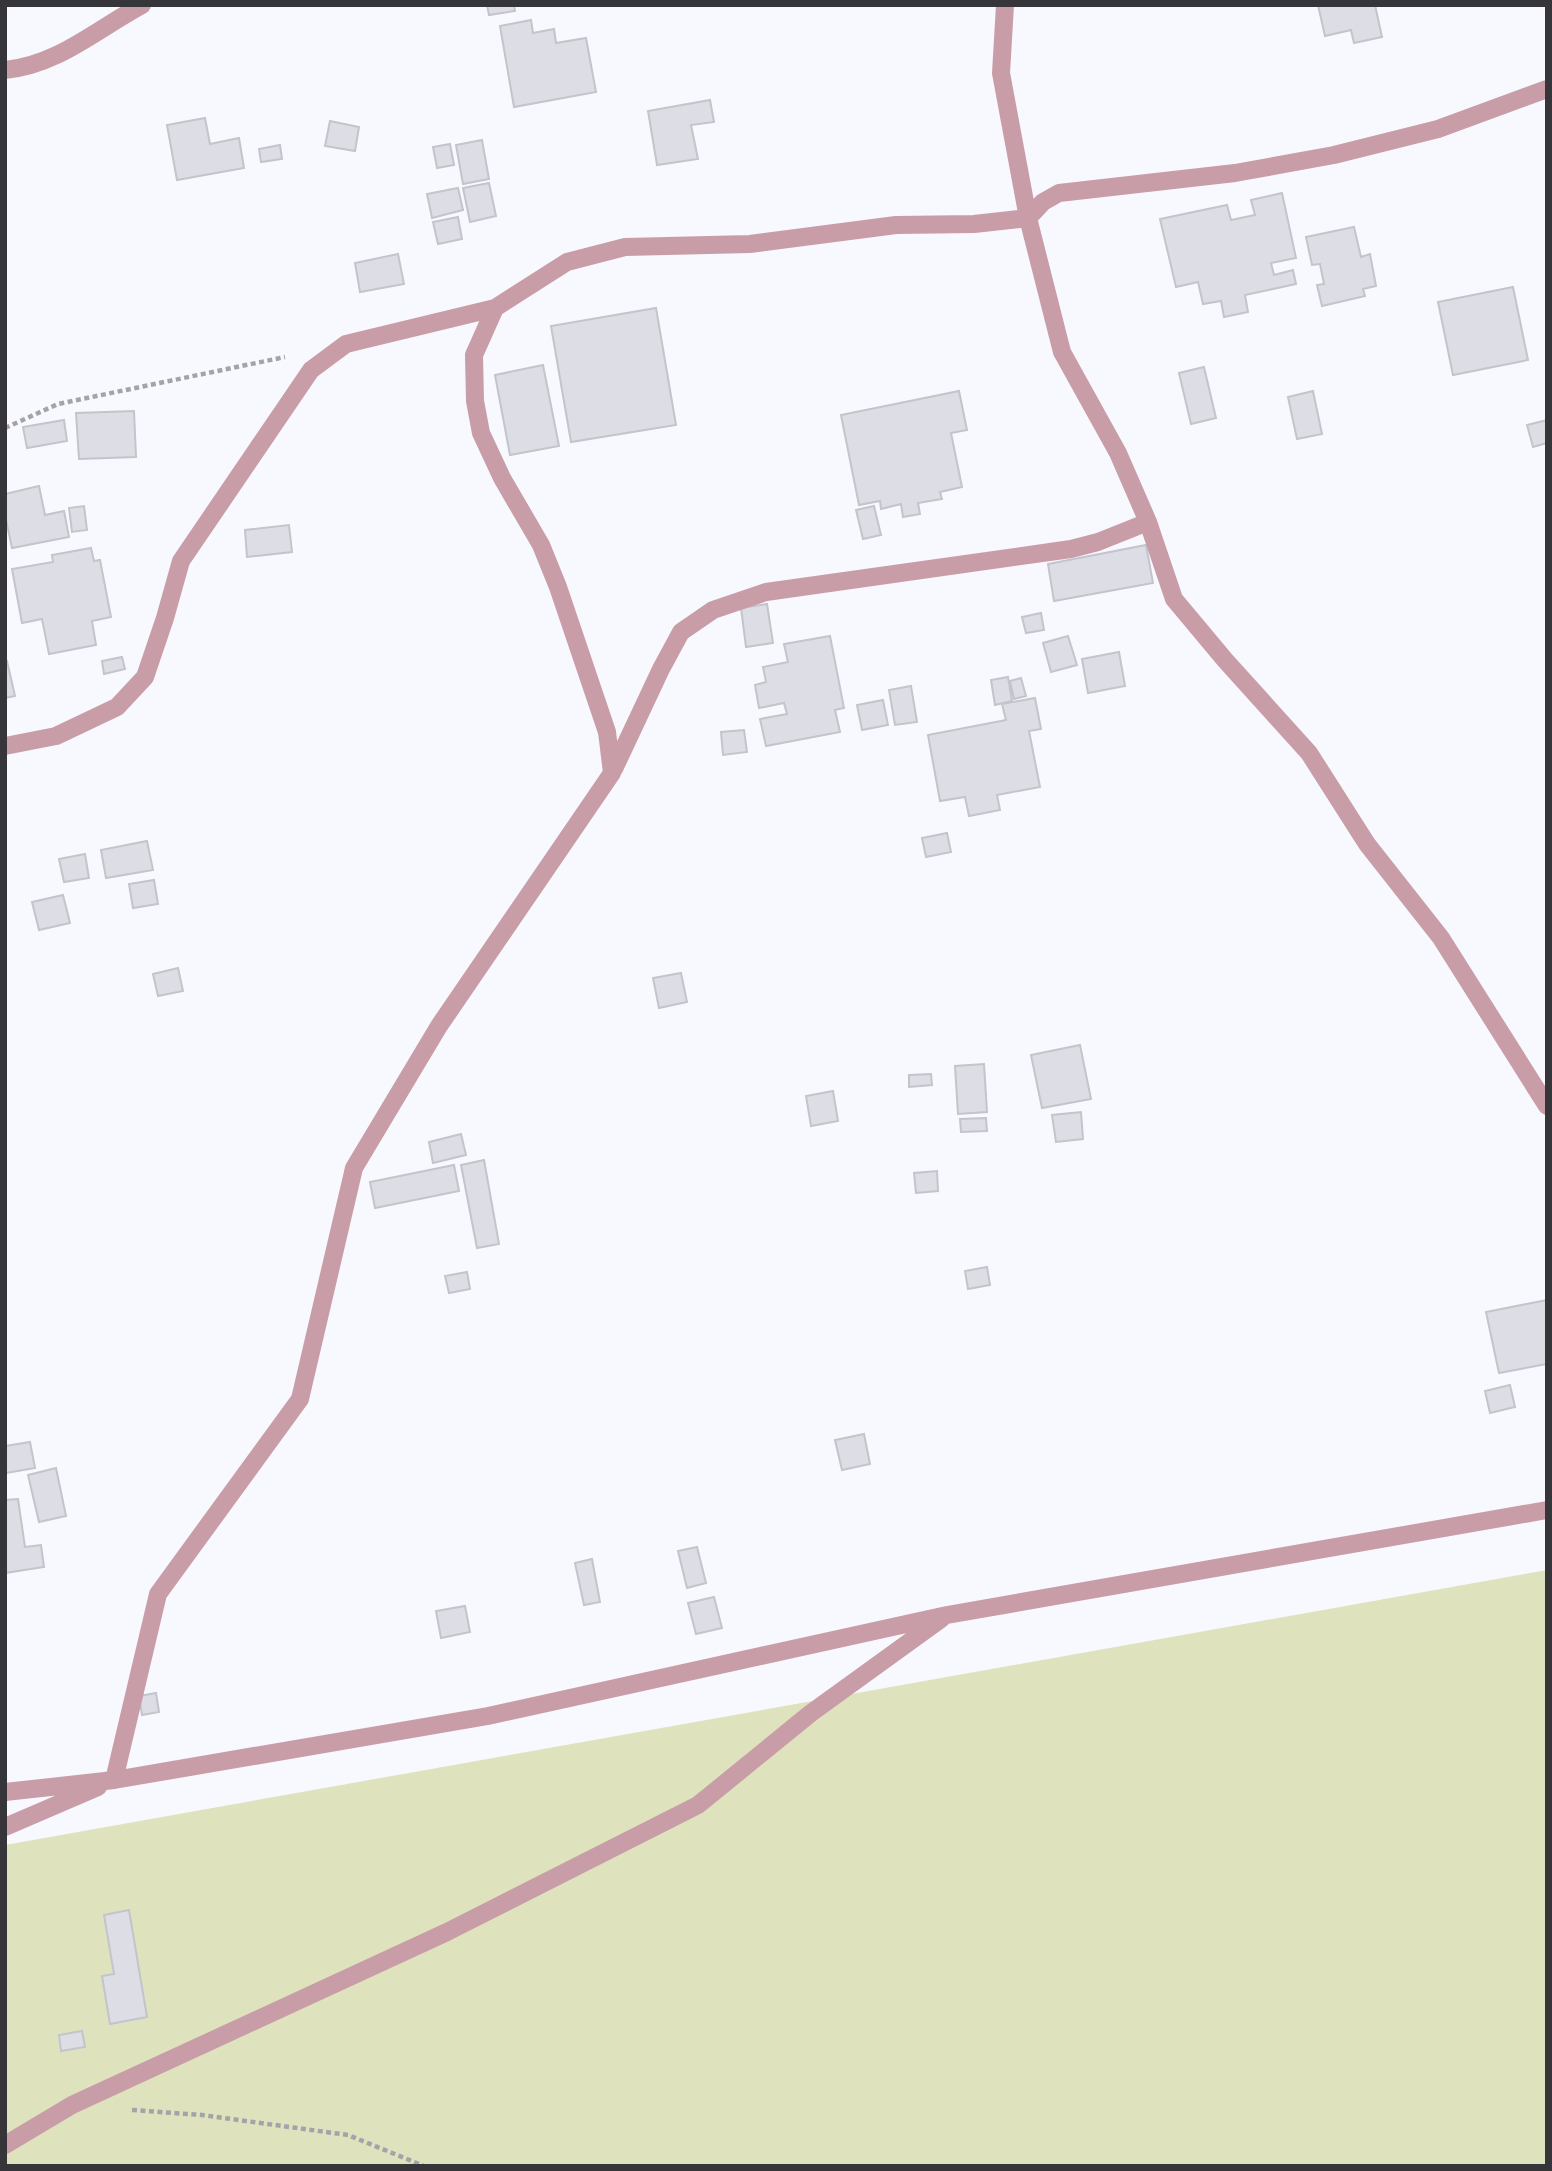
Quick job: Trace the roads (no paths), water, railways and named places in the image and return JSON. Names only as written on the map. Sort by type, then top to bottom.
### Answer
[{"type":"street","points":[[5,70],[63,54],[142,5]]},
{"type":"street","points":[[1005,5],[1001,73],[1028,218],[1062,352],[1118,453],[1147,522],[1174,599],[1309,753],[1367,844],[1441,937],[1547,1106]]},
{"type":"street","points":[[5,746],[56,736],[117,708],[145,677],[181,561],[311,370],[346,344],[495,308],[567,262],[625,247],[750,244],[896,225],[974,224],[1028,218],[1043,202],[1059,193],[1235,173],[1334,155],[1438,129],[1547,89]]},
{"type":"street","points":[[495,308],[474,355],[475,401],[481,433],[502,478],[541,545],[558,587],[596,694],[609,742],[612,773]]},
{"type":"street","points":[[114,1780],[158,1594],[300,1399],[354,1168],[439,1026],[612,773],[681,632],[713,610],[766,592],[1071,549],[1098,542],[1147,522]]},
{"type":"street","points":[[5,1792],[114,1780],[488,1716],[947,1615],[1547,1510]]},
{"type":"street","points":[[5,2145],[72,2105],[447,1931],[698,1805],[811,1713],[947,1615]]},
{"type":"street","points":[[5,1827],[114,1780]]}]
